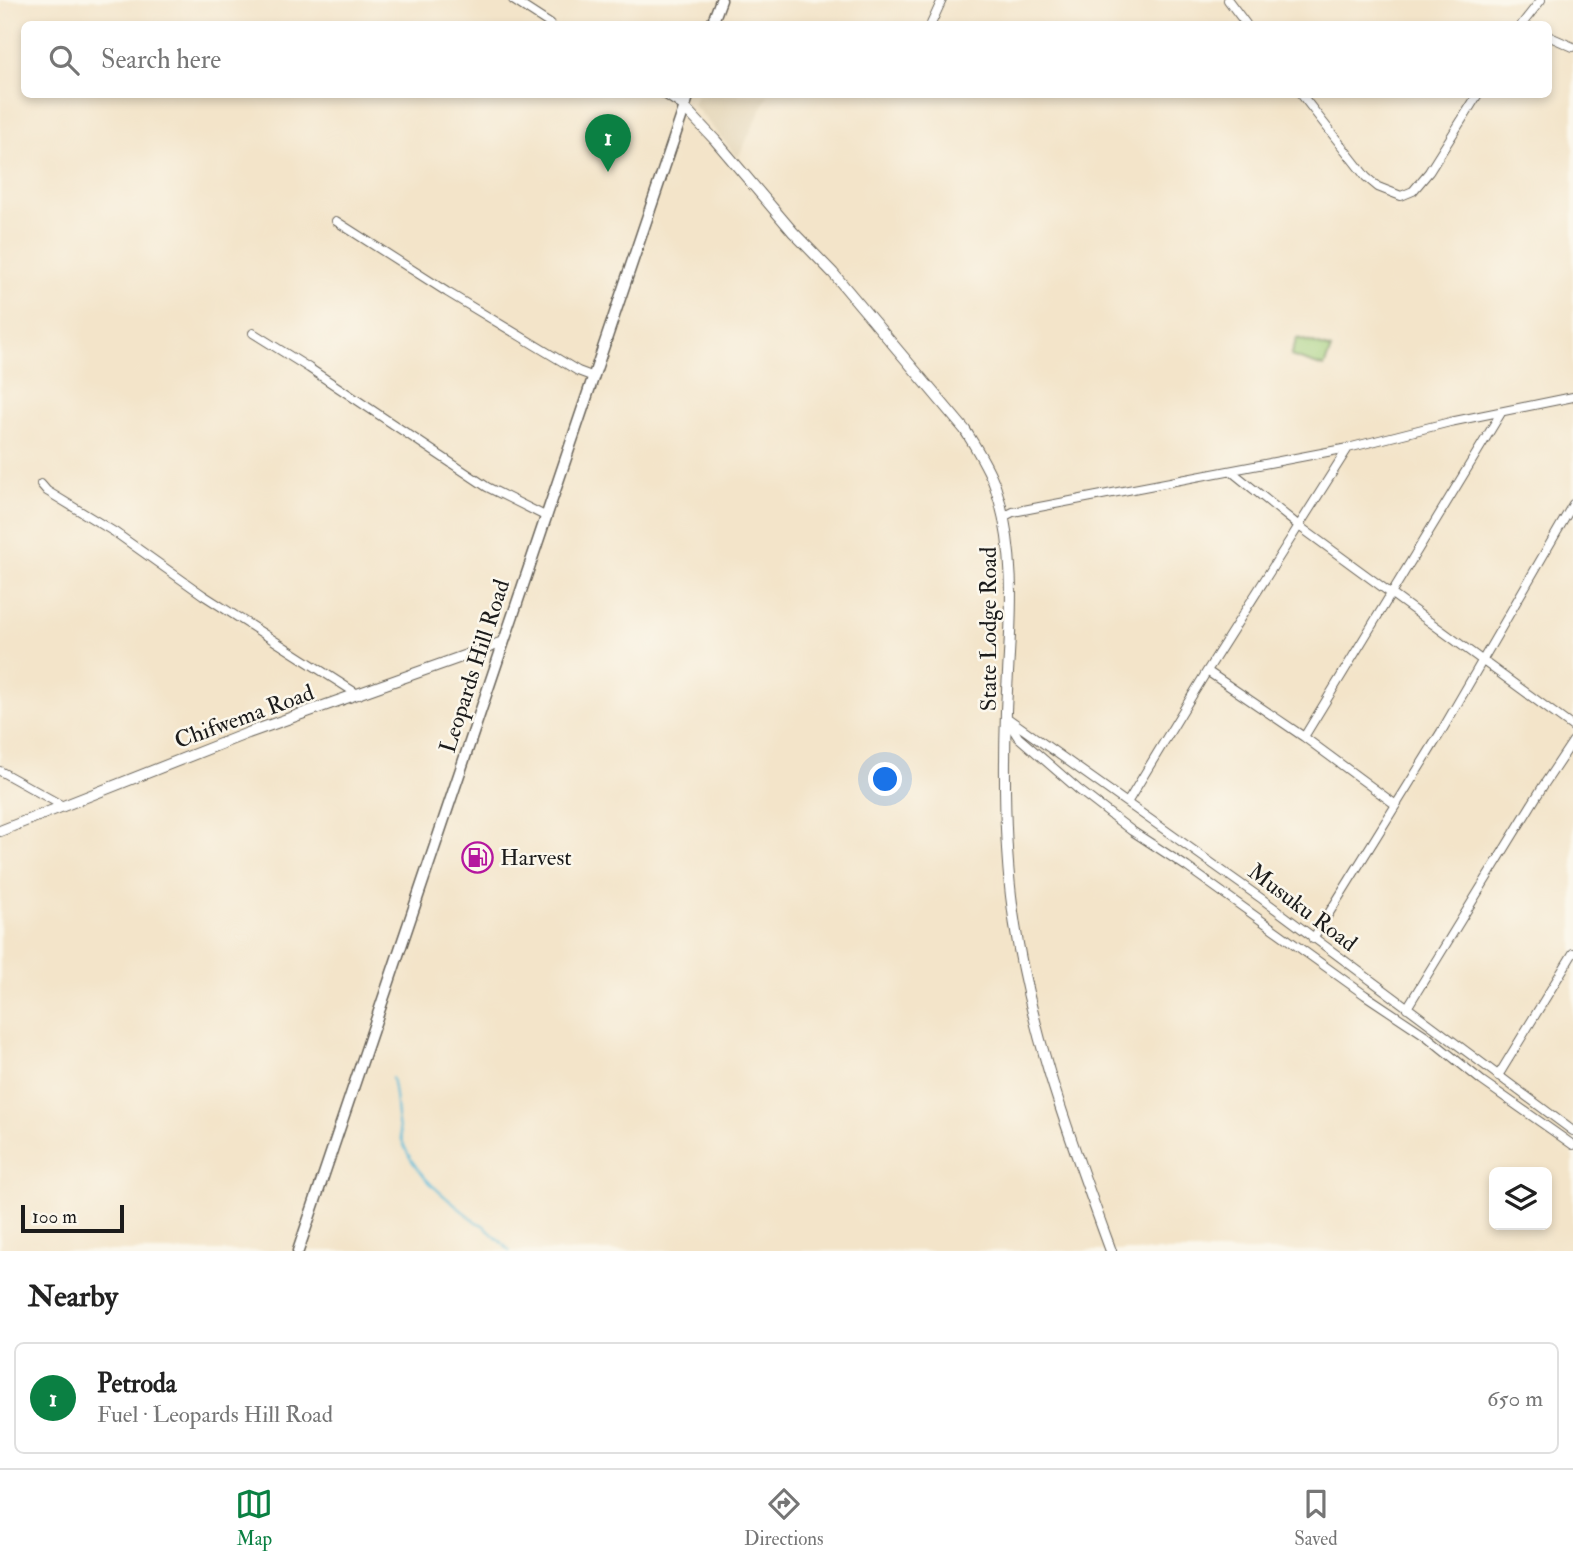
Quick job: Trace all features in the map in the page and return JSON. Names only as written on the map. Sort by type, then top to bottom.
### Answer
[{"type":"main road","points":[[713,21],[721,0]]},
{"type":"main road","name":"Leopards Hill Road","points":[[299,1251],[687,98]]},
{"type":"street","points":[[513,0],[545,21]]},
{"type":"street","points":[[932,21],[942,0]]},
{"type":"street","points":[[1228,0],[1244,21]]},
{"type":"street","points":[[1524,21],[1541,0]]},
{"type":"street","points":[[1552,37],[1573,47]]},
{"type":"street","points":[[670,98],[684,107]]},
{"type":"street","points":[[1304,98],[1366,177],[1390,194],[1401,196],[1413,191],[1429,172],[1475,98]]},
{"type":"street","name":"State Lodge Road","points":[[684,107],[793,232],[840,281],[965,430],[995,485],[1010,558],[1012,604],[1005,799],[1010,896],[1038,1035],[1111,1251]]},
{"type":"street","points":[[337,221],[447,292],[578,371],[594,377]]},
{"type":"street","points":[[253,333],[487,487],[547,517]]},
{"type":"street","points":[[1003,517],[1013,512],[1348,448],[1450,422],[1573,397]]},
{"type":"street","points":[[1304,737],[1501,413]]},
{"type":"street","points":[[1127,803],[1348,448]]},
{"type":"street","points":[[1231,471],[1391,595],[1573,727]]},
{"type":"street","points":[[41,484],[47,491],[116,533],[204,595],[359,695]]},
{"type":"street","points":[[1313,939],[1483,660],[1573,504]]},
{"type":"street","name":"Chifwema Road","points":[[0,831],[237,738],[503,642]]},
{"type":"street","points":[[1207,671],[1304,737],[1396,805]]},
{"type":"street","points":[[1006,718],[1026,745],[1132,831],[1425,1035],[1482,1081],[1573,1145]]},
{"type":"street","name":"Musuku Road","points":[[1006,718],[1127,803],[1573,1131]]},
{"type":"street","points":[[1407,1008],[1573,741]]},
{"type":"street","points":[[0,771],[63,806]]},
{"type":"street","points":[[1498,1076],[1573,953]]},
{"type":"shaded area","points":[[696,98],[767,98],[738,158],[693,104]]},
{"type":"green space","points":[[1297,338],[1331,349],[1324,367],[1291,356]]},
{"type":"waterway","points":[[392,1078],[399,1130],[413,1163],[442,1195],[483,1225],[510,1251]]},
{"type":"place","name":"Petroda","points":[[608,172]]},
{"type":"place","name":"Harvest","points":[[477,857]]}]
